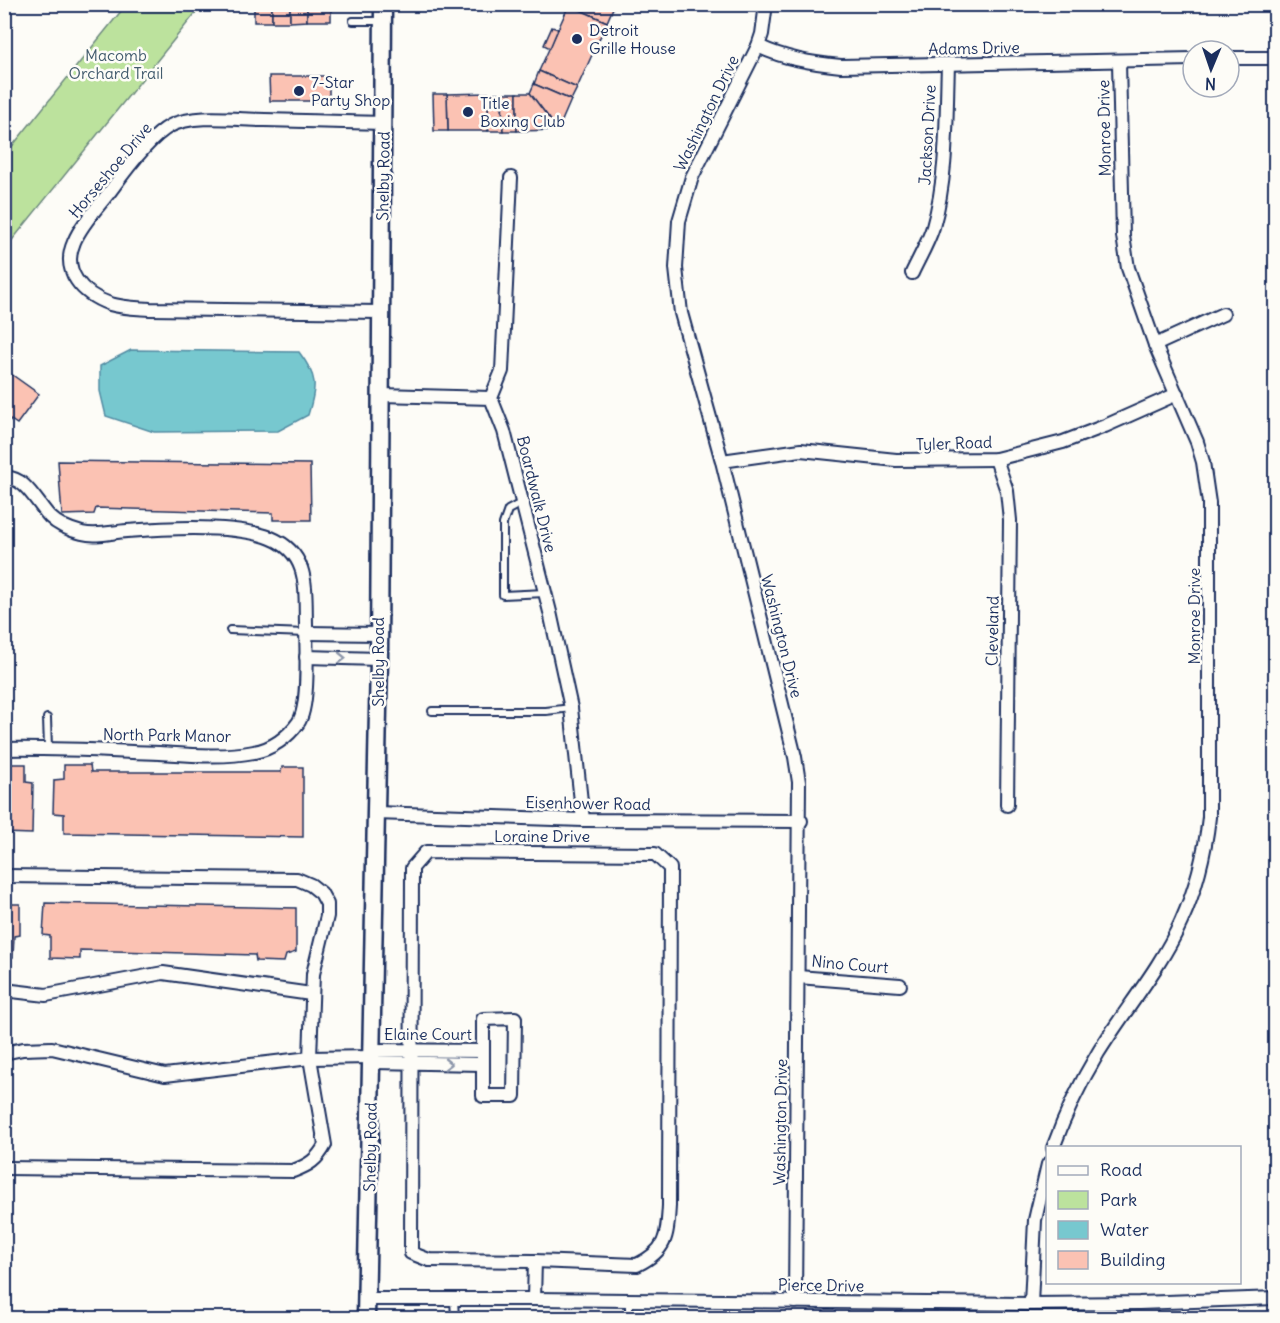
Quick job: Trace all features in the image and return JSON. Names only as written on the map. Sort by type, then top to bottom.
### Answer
[{"type":"street","name":"Washington Drive","points":[[766,4],[758,46],[692,177],[679,220],[676,268],[681,313],[722,461],[800,782],[795,1302]]},
{"type":"street","name":"Shelby Road","points":[[366,1318],[379,659],[383,13]]},
{"type":"street","name":"Adams Drive","points":[[758,46],[796,60],[841,66],[1181,59]]},
{"type":"street","points":[[1241,58],[1275,58]]},
{"type":"street","name":"Monroe Drive","points":[[1054,1146],[1069,1108],[1098,1053],[1146,981],[1181,922],[1201,865],[1207,837],[1210,795],[1209,503],[1203,462],[1197,442],[1155,345],[1128,268],[1122,236],[1119,62]]},
{"type":"street","name":"Jackson Drive","points":[[912,273],[932,229],[939,202],[945,157],[948,65]]},
{"type":"street","name":"Horseshoe Drive","points":[[380,312],[128,308],[110,304],[79,285],[71,272],[70,265],[71,250],[80,231],[157,135],[170,126],[188,121],[218,119],[384,123]]},
{"type":"street","points":[[381,395],[491,398],[502,370],[511,178]]},
{"type":"street","points":[[1155,345],[1223,314]]},
{"type":"street","name":"Tyler Road","points":[[722,461],[801,450],[896,460],[996,459],[1063,442],[1177,394]]},
{"type":"street","name":"Boardwalk Drive","points":[[491,398],[504,431],[546,593],[570,708],[583,820]]},
{"type":"street","name":"Cleveland","points":[[996,459],[1007,491],[1010,520],[1007,805]]},
{"type":"street","name":"North Park Manor","points":[[4,749],[48,748],[208,755],[256,752],[280,743],[300,721],[305,704],[306,657],[304,573],[300,562],[287,547],[270,538],[231,530],[171,528],[92,536],[69,530],[52,519],[39,506],[23,483],[8,478]]},
{"type":"street","points":[[306,633],[378,634]]},
{"type":"street","points":[[306,657],[379,659]]},
{"type":"street","name":"Eisenhower Road","points":[[376,813],[583,820],[801,821]]},
{"type":"street","name":"Loraine Drive","points":[[426,852],[655,854],[670,868],[669,1206],[667,1232],[663,1246],[652,1257],[637,1265],[535,1261],[429,1260],[411,1253],[412,868],[426,852]]},
{"type":"street","points":[[4,876],[297,879],[311,885],[321,893],[327,904],[327,916],[317,951],[311,993],[310,1058],[325,1145],[319,1156],[308,1166],[293,1171],[4,1168]]},
{"type":"street","points":[[4,990],[46,995],[162,973],[311,993]]},
{"type":"street","name":"Nino Court","points":[[798,977],[900,985]]},
{"type":"street","name":"Elaine Court","points":[[515,1018],[514,1096],[483,1096],[483,1064],[483,1019],[515,1018]]},
{"type":"street","name":"Elaine Court","points":[[4,1053],[23,1049],[52,1048],[165,1075],[310,1058],[411,1057],[483,1064]]},
{"type":"street","name":"Elaine Court","points":[[411,1057],[483,1051]]},
{"type":"street","points":[[1031,1304],[1035,1220],[1046,1169]]},
{"type":"street","points":[[534,1299],[535,1261]]},
{"type":"street","name":"Pierce Drive","points":[[366,1299],[1031,1304],[1275,1298]]},
{"type":"lane","points":[[353,21],[383,13]]},
{"type":"lane","points":[[522,502],[508,510],[503,524],[503,595],[546,593]]},
{"type":"lane","points":[[231,630],[306,633]]},
{"type":"lane","points":[[432,711],[546,711],[570,708]]},
{"type":"lane","points":[[47,718],[48,748]]},
{"type":"lane","points":[[454,1299],[455,1318]]},
{"type":"lane","points":[[629,1300],[629,1318]]},
{"type":"green space","name":"Macomb Orchard Trail","points":[[126,5],[202,5],[5,249],[5,155]]},
{"type":"water","points":[[131,350],[299,352],[310,368],[314,382],[308,415],[278,431],[154,432],[106,416],[100,391],[100,366]]},
{"type":"building","points":[[254,4],[272,4],[272,22],[254,22]]},
{"type":"building","points":[[272,4],[290,4],[290,22],[272,22]]},
{"type":"building","points":[[290,4],[307,4],[307,21],[290,22]]},
{"type":"building","points":[[307,4],[331,4],[331,21],[307,21]]},
{"type":"building","points":[[605,4],[613,8],[607,22],[569,5]]},
{"type":"building","name":"Detroit Grille House","points":[[569,5],[607,22],[577,88],[539,71]]},
{"type":"building","points":[[552,27],[558,29],[550,48],[544,45]]},
{"type":"building","points":[[539,71],[577,88],[571,100],[534,84]]},
{"type":"building","name":"7-Star Party Shop","points":[[269,76],[323,76],[329,80],[329,101],[270,101]]},
{"type":"building","points":[[534,84],[571,100],[558,130],[530,93]]},
{"type":"building","points":[[488,93],[502,93],[503,131],[488,131]]},
{"type":"building","name":"Title Boxing Club","points":[[488,93],[488,131],[448,131],[447,94]]},
{"type":"building","points":[[502,93],[517,93],[517,131],[503,131]]},
{"type":"building","points":[[517,93],[530,93],[558,130],[517,131]]},
{"type":"building","points":[[433,94],[447,94],[448,131],[434,131]]},
{"type":"building","points":[[4,369],[39,394],[17,424],[11,420],[4,428]]},
{"type":"building","points":[[58,461],[310,464],[311,520],[273,520],[273,513],[96,508],[94,514],[62,515]]},
{"type":"building","points":[[4,764],[26,764],[26,782],[33,783],[32,834],[4,833]]},
{"type":"building","points":[[64,765],[90,765],[91,772],[281,772],[282,767],[303,767],[303,837],[64,833],[64,814],[53,813],[54,780],[64,779]]},
{"type":"building","points":[[45,903],[296,908],[296,952],[286,955],[284,962],[256,961],[255,955],[80,950],[80,959],[50,958],[50,936],[43,935]]},
{"type":"building","points":[[4,904],[20,904],[20,935],[14,936],[13,957],[4,958]]},
{"type":"place","name":"Detroit Grille House","points":[[577,39]]},
{"type":"place","name":"7-Star Party Shop","points":[[299,91]]},
{"type":"place","name":"Title Boxing Club","points":[[468,112]]}]
